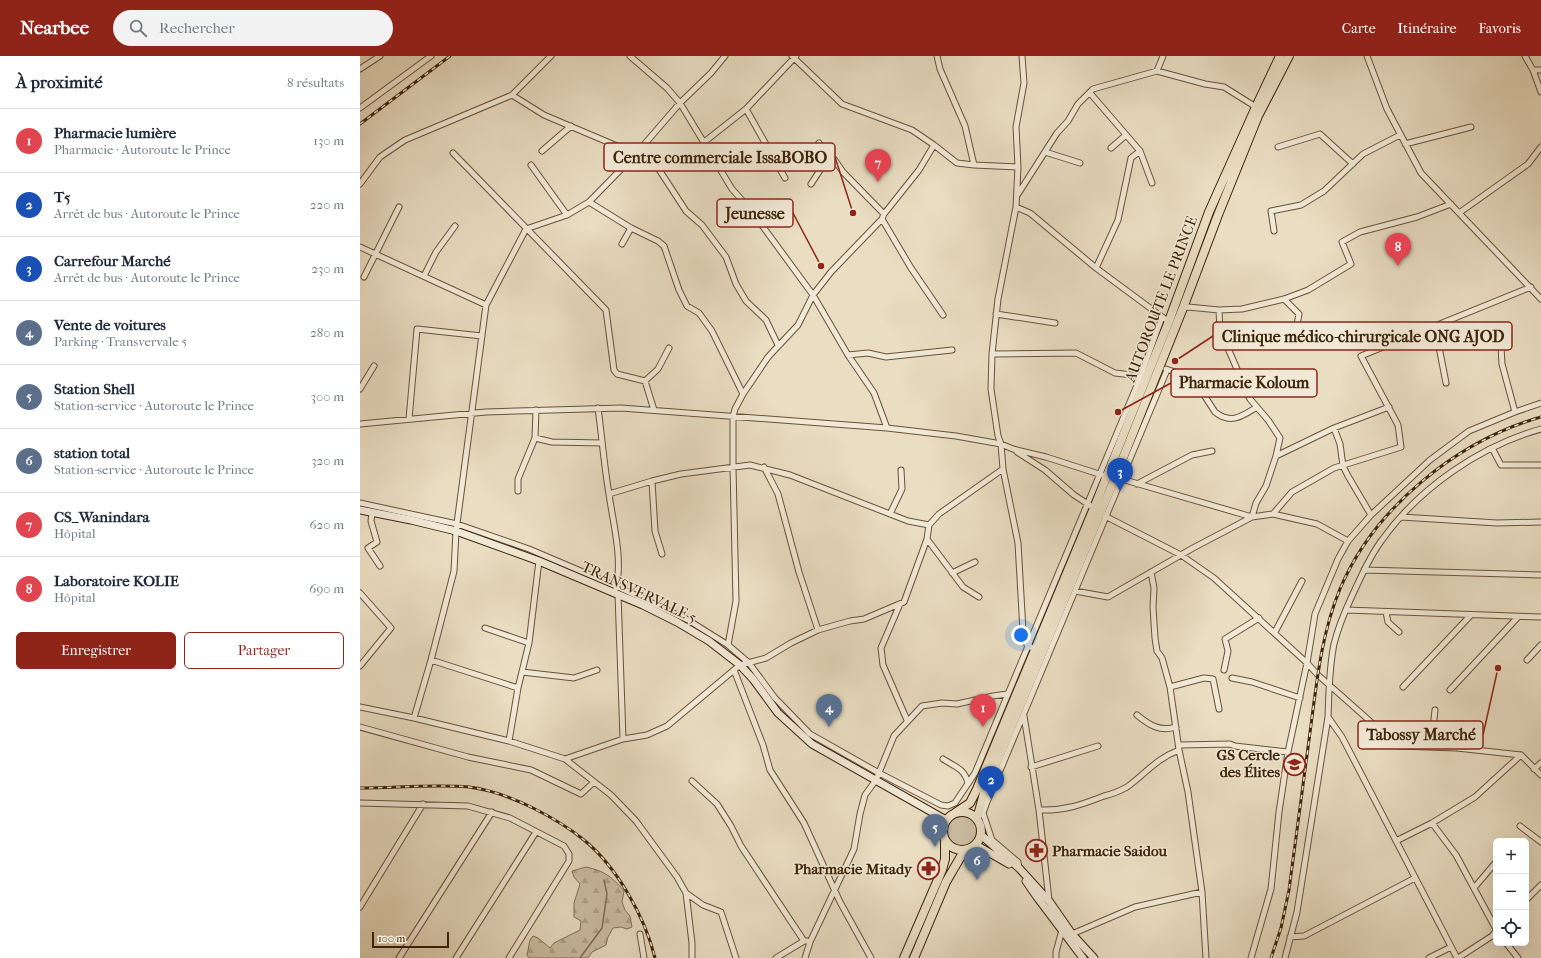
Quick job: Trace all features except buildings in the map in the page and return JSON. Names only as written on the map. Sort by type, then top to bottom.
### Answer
[{"type":"main road","name":"AUTOROUTE LE PRINCE","points":[[977,819],[984,792],[992,780],[1110,477],[1166,319],[1210,212],[1280,56]]},
{"type":"main road","name":"AUTOROUTE LE PRINCE","points":[[1110,477],[1159,368],[1258,116],[1289,56]]},
{"type":"main road","name":"TRANSVERVALE 5","points":[[360,510],[456,528],[616,591],[677,622],[709,641],[737,668],[753,679],[778,713],[812,744],[878,777],[946,820]]},
{"type":"main road","name":"AUTOROUTE LE PRINCE","points":[[955,813],[970,803],[998,728],[1031,647],[1097,511]]},
{"type":"main road","points":[[904,958],[942,870],[945,859],[945,841],[943,830],[946,820],[955,813],[967,813],[977,819],[982,830],[981,835],[976,845],[964,851],[946,882],[914,958]]},
{"type":"main road","points":[[981,835],[1019,868],[1049,901],[1072,934],[1094,958]]},
{"type":"main road","points":[[945,841],[953,849],[964,851]]},
{"type":"main road","points":[[976,845],[1008,863],[1026,880],[1037,898],[1083,958]]},
{"type":"street","points":[[360,69],[380,56]]},
{"type":"street","points":[[360,108],[431,56]]},
{"type":"street","points":[[360,184],[380,157],[405,140],[512,95],[551,56]]},
{"type":"street","points":[[630,56],[667,88],[680,103],[732,189],[767,232],[813,296],[848,354],[874,393],[887,428]]},
{"type":"street","points":[[414,718],[454,571],[456,528],[486,305],[526,229],[567,215],[589,202],[640,150],[680,103],[711,74],[725,56]]},
{"type":"street","points":[[937,56],[940,69],[965,126],[974,165]]},
{"type":"street","points":[[360,503],[530,549],[616,591],[688,620],[728,645],[749,663],[775,698],[810,734],[878,777],[941,805],[948,806],[955,803],[975,772],[998,728],[1007,694],[1031,647],[1023,632],[1018,543],[1003,469],[1001,444],[998,436],[991,390],[992,354],[998,299],[1018,194],[1016,127],[1024,83],[1022,56]]},
{"type":"street","points":[[1157,70],[1163,56]]},
{"type":"street","points":[[1367,56],[1387,109],[1421,173],[1541,299]]},
{"type":"street","points":[[1525,56],[1533,70],[1541,92]]},
{"type":"street","points":[[703,143],[746,108],[794,57],[842,104],[912,130],[957,162],[974,165],[1018,167]]},
{"type":"street","points":[[1018,194],[1057,133],[1068,121],[1078,104],[1093,89],[1157,70],[1204,84],[1224,87],[1256,107]]},
{"type":"street","points":[[1533,70],[1541,70]]},
{"type":"street","points":[[1090,93],[1140,151],[1152,183]]},
{"type":"street","points":[[512,95],[544,115],[636,154]]},
{"type":"street","points":[[746,108],[785,178]]},
{"type":"street","points":[[542,151],[571,126]]},
{"type":"street","points":[[1405,144],[1471,128]]},
{"type":"street","points":[[1111,148],[1126,134]]},
{"type":"street","points":[[1278,146],[1320,134],[1353,164]]},
{"type":"street","points":[[1274,231],[1271,211],[1301,205],[1324,190],[1363,154],[1400,135]]},
{"type":"street","points":[[819,143],[828,158],[834,159],[843,172],[884,214]]},
{"type":"street","points":[[728,645],[736,601],[733,467],[733,417],[735,409],[743,394],[778,345],[798,325],[813,296],[831,272],[882,219],[884,214],[919,170],[934,145]]},
{"type":"street","points":[[1459,212],[1528,164],[1541,147]]},
{"type":"street","points":[[640,150],[658,168],[686,211],[702,225],[726,257],[736,284],[746,301],[766,320],[778,345]]},
{"type":"street","points":[[1096,268],[1118,220],[1131,158],[1140,151]]},
{"type":"street","points":[[1045,152],[1080,163]]},
{"type":"street","points":[[453,153],[606,310],[614,370],[618,374],[645,381]]},
{"type":"street","points":[[811,184],[828,158]]},
{"type":"street","points":[[531,165],[567,215]]},
{"type":"street","points":[[589,202],[631,228],[658,240],[664,246],[687,306],[699,313],[712,331],[743,394]]},
{"type":"street","points":[[1183,308],[1188,307],[1218,310],[1242,309],[1308,290],[1351,264],[1342,242],[1360,232],[1417,217],[1451,204]]},
{"type":"street","points":[[364,277],[399,207]]},
{"type":"street","points":[[1016,207],[1030,213],[1096,268],[1166,319],[1140,378],[1110,477],[1097,511],[1075,591],[1023,715],[992,780],[983,813],[992,840],[1018,862],[1019,868]]},
{"type":"street","points":[[882,219],[911,268],[943,315]]},
{"type":"street","points":[[424,276],[436,252],[455,226]]},
{"type":"street","points":[[622,244],[631,228]]},
{"type":"street","points":[[360,247],[486,305]]},
{"type":"street","points":[[1273,514],[1292,492],[1334,468],[1401,446],[1398,425],[1361,356],[1530,287]]},
{"type":"street","points":[[1284,298],[1299,312],[1296,331],[1300,341]]},
{"type":"street","points":[[1218,310],[1220,330],[1250,399],[1280,438],[1266,486],[1256,503],[1252,517]]},
{"type":"street","points":[[996,314],[1055,323]]},
{"type":"street","points":[[1435,326],[1446,383]]},
{"type":"street","points":[[409,419],[417,329],[482,336]]},
{"type":"street","points":[[1501,347],[1502,364],[1515,412]]},
{"type":"street","points":[[645,381],[658,369],[669,348]]},
{"type":"street","points":[[848,354],[868,353],[886,357],[952,350]]},
{"type":"street","points":[[992,354],[1076,353],[1115,373],[1132,374],[1140,378]]},
{"type":"street","points":[[360,390],[374,366]]},
{"type":"street","points":[[1159,368],[1193,378],[1215,412],[1219,415],[1230,419],[1237,418],[1257,407]]},
{"type":"street","points":[[1110,477],[1167,370]]},
{"type":"street","points":[[645,381],[654,410]]},
{"type":"street","points":[[1251,958],[1271,889],[1279,812],[1288,752],[1307,663],[1315,614],[1338,559],[1348,541],[1371,515],[1430,460],[1469,431],[1541,403]]},
{"type":"street","points":[[1276,456],[1334,428],[1389,407]]},
{"type":"street","points":[[598,408],[617,557],[616,591],[623,739]]},
{"type":"street","points":[[360,424],[471,413],[621,408],[887,428],[956,436],[1001,444],[1013,449],[1046,457],[1110,477],[1252,517]]},
{"type":"street","points":[[518,491],[518,479],[535,438],[536,410]]},
{"type":"street","points":[[1334,428],[1340,444],[1343,466],[1371,515]]},
{"type":"street","points":[[1285,958],[1297,912],[1328,717],[1329,684],[1334,644],[1346,610],[1364,570],[1382,540],[1401,517],[1434,485],[1492,448],[1541,430]]},
{"type":"street","points":[[535,438],[552,442],[602,443]]},
{"type":"street","points":[[1492,448],[1501,465],[1541,465]]},
{"type":"street","points":[[1013,449],[1045,470],[1074,495],[1097,511],[1181,555],[1214,578],[1259,618],[1318,675],[1398,746],[1457,748],[1521,755],[1541,775]]},
{"type":"street","points":[[1137,484],[1192,455],[1212,451]]},
{"type":"street","points":[[609,494],[681,474],[750,465],[790,475],[908,521],[929,525]]},
{"type":"street","points":[[764,468],[778,494],[799,572],[818,630]]},
{"type":"street","points":[[564,759],[623,739],[647,735],[667,726],[737,668],[766,658],[790,643],[818,630],[864,618],[904,602],[927,538],[929,525],[939,514],[1003,469]]},
{"type":"street","points":[[890,514],[902,489],[901,470]]},
{"type":"street","points":[[652,481],[655,531],[662,554]]},
{"type":"street","points":[[372,513],[371,521],[377,542],[368,548],[380,566]]},
{"type":"street","points":[[1075,591],[1108,597],[1181,555],[1252,517],[1273,514],[1317,524],[1348,541]]},
{"type":"street","points":[[1401,517],[1496,523],[1541,522]]},
{"type":"street","points":[[927,538],[963,587],[979,597]]},
{"type":"street","points":[[509,741],[518,688],[529,643],[539,561]]},
{"type":"street","points":[[952,573],[975,562]]},
{"type":"street","points":[[1364,570],[1541,575]]},
{"type":"street","points":[[1151,572],[1154,588],[1153,607],[1157,651],[1162,658],[1170,687],[1188,792],[1202,892],[1206,958]]},
{"type":"street","points":[[1274,632],[1302,581]]},
{"type":"street","points":[[360,593],[391,628],[360,666]]},
{"type":"street","points":[[900,604],[881,648],[883,665],[907,720]]},
{"type":"street","points":[[1346,610],[1470,616],[1541,617]]},
{"type":"street","points":[[1386,612],[1388,622],[1399,632]]},
{"type":"street","points":[[1403,686],[1470,616]]},
{"type":"street","points":[[1450,690],[1518,617]]},
{"type":"street","points":[[1224,670],[1228,651],[1224,639],[1259,618]]},
{"type":"street","points":[[485,628],[529,643]]},
{"type":"street","points":[[1527,660],[1541,645]]},
{"type":"street","points":[[431,660],[518,688]]},
{"type":"street","points":[[737,668],[763,744],[770,770],[804,823],[835,890],[871,958]]},
{"type":"street","points":[[522,672],[574,678],[597,670]]},
{"type":"street","points":[[1170,687],[1204,678],[1213,678],[1219,709]]},
{"type":"street","points":[[1232,678],[1252,682],[1300,698]]},
{"type":"street","points":[[812,958],[806,955],[810,942],[854,849],[865,795],[878,777],[894,736],[907,720],[922,706],[942,703],[958,704],[1007,694]]},
{"type":"street","points":[[360,706],[509,741],[564,759],[611,795],[636,821],[686,893],[704,905],[721,912],[736,958]]},
{"type":"street","points":[[1431,747],[1435,710]]},
{"type":"street","points":[[1023,715],[1039,810],[1049,901]]},
{"type":"street","points":[[1137,715],[1152,726],[1168,730],[1176,727]]},
{"type":"street","points":[[1328,717],[1342,737],[1457,958],[1493,932]]},
{"type":"street","points":[[360,727],[468,757],[531,770],[581,794],[594,782]]},
{"type":"street","points":[[1039,810],[1056,811],[1076,807],[1121,790],[1156,762],[1180,748],[1230,744],[1235,746],[1288,752]]},
{"type":"street","points":[[1031,767],[1098,746]]},
{"type":"street","points":[[1396,841],[1432,823],[1475,797],[1521,755]]},
{"type":"street","points":[[943,759],[966,774],[968,782]]},
{"type":"street","points":[[1534,768],[1541,763]]},
{"type":"street","points":[[692,781],[717,804],[731,826],[741,846],[804,941]]},
{"type":"street","points":[[360,803],[468,806],[510,818],[564,846],[569,854],[569,861],[509,958]]},
{"type":"street","points":[[360,907],[423,804]]},
{"type":"street","points":[[399,958],[492,812]]},
{"type":"street","points":[[1432,823],[1456,855],[1493,924]]},
{"type":"street","points":[[1520,826],[1541,842]]},
{"type":"street","points":[[456,958],[536,832]]},
{"type":"street","points":[[1474,888],[1493,866]]},
{"type":"street","points":[[1290,937],[1304,936],[1415,878]]},
{"type":"street","points":[[1529,897],[1541,885]]},
{"type":"street","points":[[1072,934],[1135,907],[1202,892]]},
{"type":"street","points":[[686,893],[692,943],[692,958]]},
{"type":"street","points":[[1056,958],[1056,952],[1062,930]]},
{"type":"street","points":[[640,934],[644,958]]},
{"type":"street","points":[[776,958],[804,941],[810,942]]},
{"type":"street","points":[[1508,946],[1518,958]]},
{"type":"street","points":[[1429,958],[1451,947]]},
{"type":"green space","points":[[963,816],[974,821],[979,832],[974,843],[963,848],[952,843],[947,832],[952,821]]},
{"type":"green space","points":[[586,867],[598,870],[608,875],[624,891],[622,902],[625,910],[630,916],[632,927],[627,929],[621,927],[613,928],[606,945],[592,952],[588,958],[529,958],[527,955],[530,940],[533,936],[538,938],[550,948],[554,943],[580,930],[581,921],[574,917],[574,903],[580,884],[574,877],[572,871]]},
{"type":"waterway","points":[[580,958],[602,928],[607,894],[604,880]]},
{"type":"railway","points":[[360,124],[450,56]]},
{"type":"railway","points":[[1271,958],[1281,928],[1289,890],[1324,639],[1340,589],[1355,559],[1374,531],[1396,505],[1422,482],[1449,461],[1479,443],[1510,428],[1541,417]]},
{"type":"railway","points":[[360,788],[442,786],[478,788],[510,798],[553,819],[584,840],[608,864],[637,910],[655,958]]},
{"type":"place","name":"CS_Wanindara","points":[[878,182]]},
{"type":"place","name":"Centre commerciale IssaBOBO","points":[[853,213]]},
{"type":"place","name":"Jeunesse","points":[[821,266]]},
{"type":"place","name":"Laboratoire KOLIE","points":[[1398,266]]},
{"type":"place","name":"Clinique médico-chirurgicale ONG AJOD","points":[[1175,361]]},
{"type":"place","name":"Pharmacie Koloum","points":[[1118,412]]},
{"type":"place","name":"Carrefour Marché","points":[[1120,491]]},
{"type":"place","name":"Tabossy Marché","points":[[1498,668]]},
{"type":"place","name":"Vente de voitures","points":[[829,727]]},
{"type":"place","name":"Pharmacie lumière","points":[[983,727]]},
{"type":"place","name":"GS Cercle des Élites","points":[[1295,764]]},
{"type":"place","name":"T5","points":[[991,799]]},
{"type":"place","name":"Station Shell","points":[[935,847]]},
{"type":"place","name":"Pharmacie Saidou","points":[[1036,851]]},
{"type":"place","name":"Pharmacie Mitady","points":[[928,869]]},
{"type":"place","name":"station total","points":[[977,880]]}]
